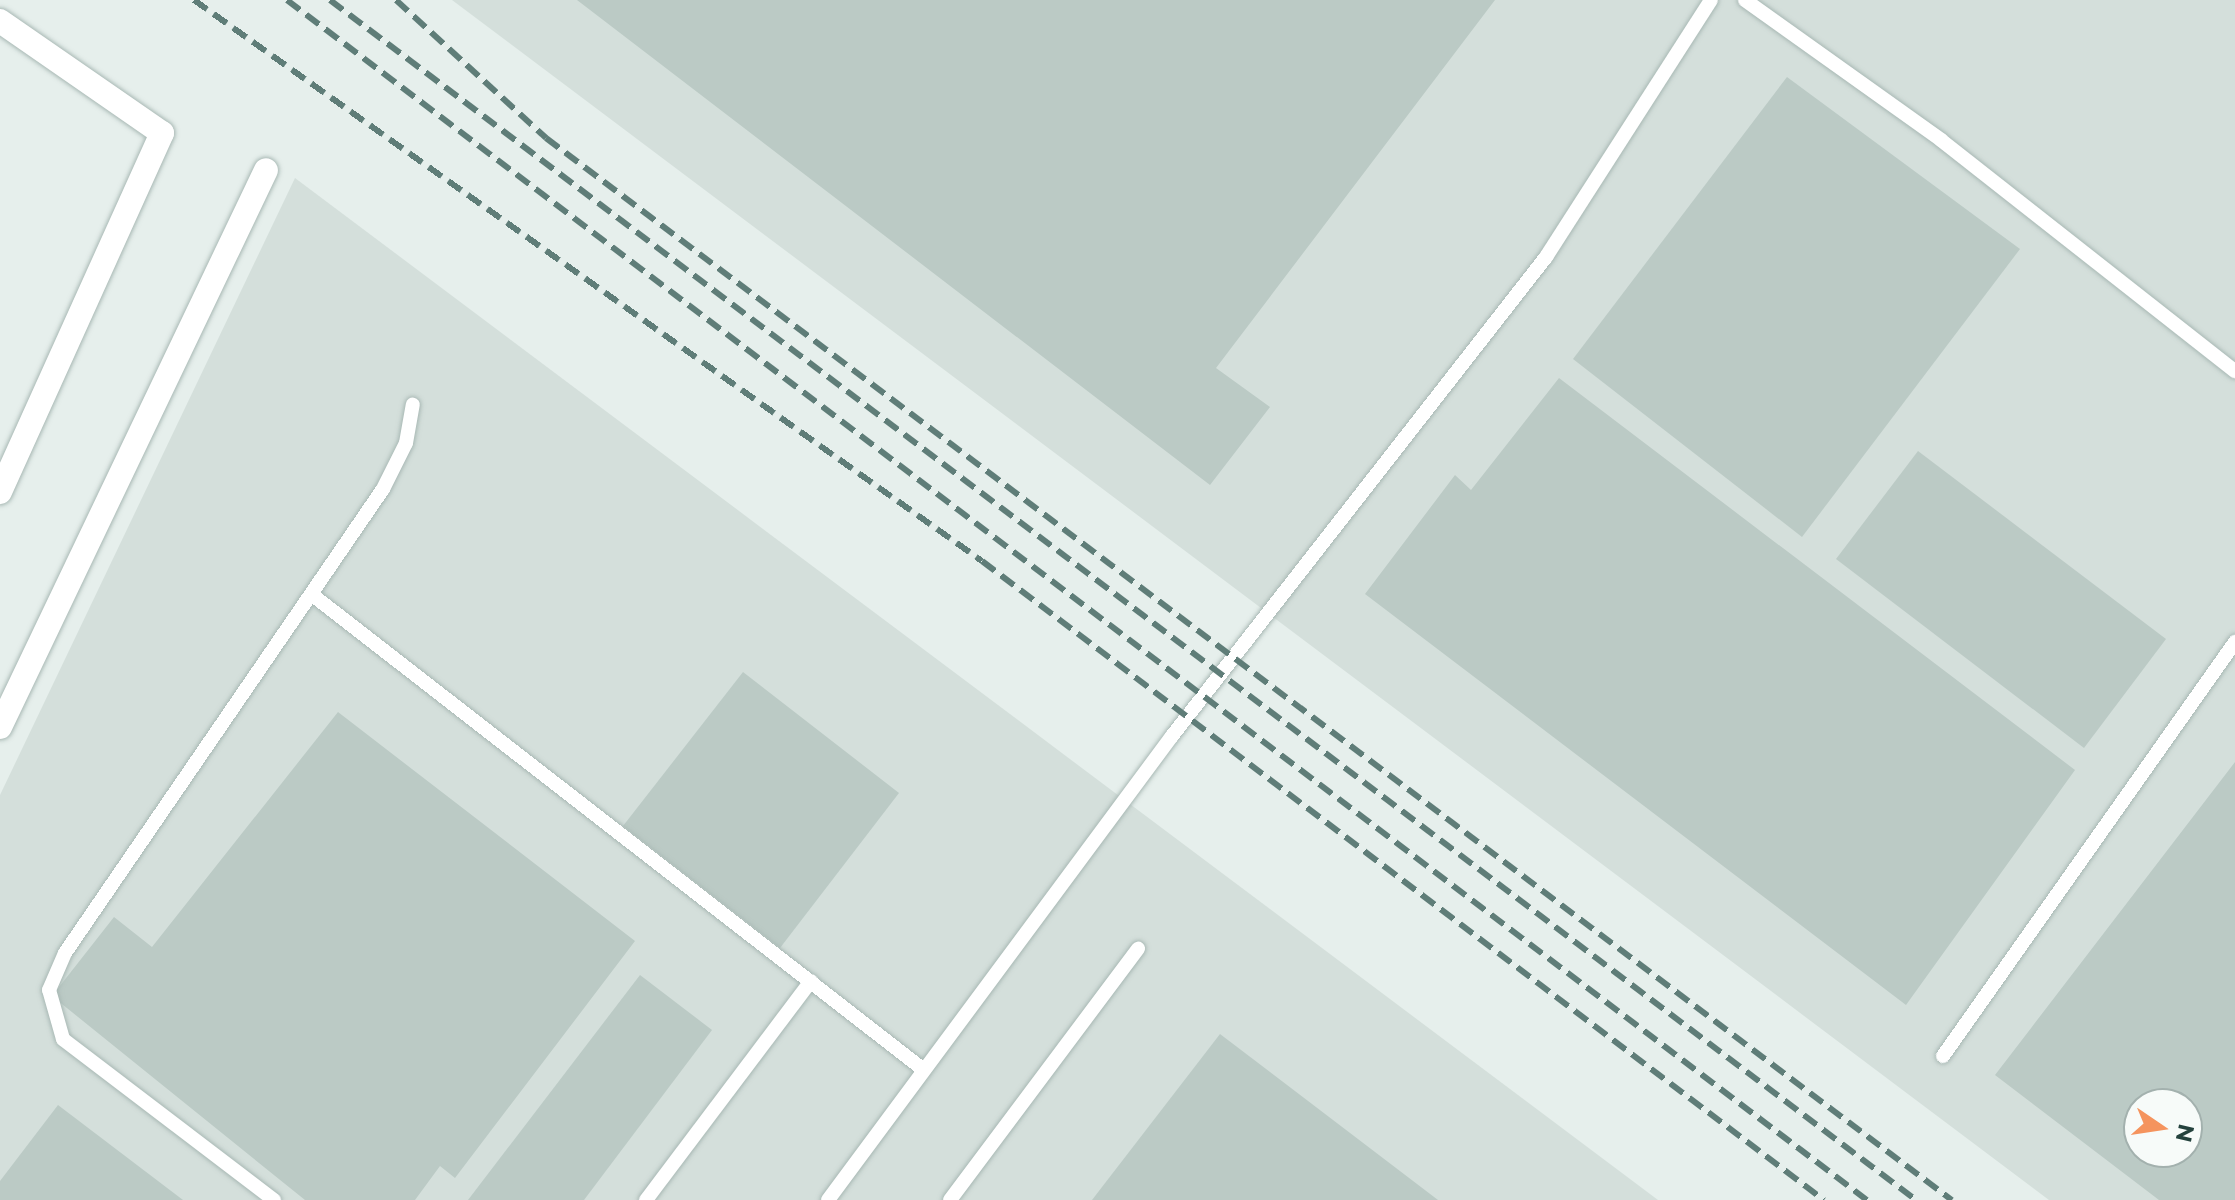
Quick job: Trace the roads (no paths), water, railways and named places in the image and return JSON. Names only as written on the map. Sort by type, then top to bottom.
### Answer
[{"type":"street","points":[[0,21],[162,133],[0,492]]},
{"type":"street","points":[[0,727],[266,170]]},
{"type":"lane","points":[[828,1200],[1172,736],[1546,257],[1711,0]]},
{"type":"lane","points":[[1745,0],[1941,140],[2235,371]]},
{"type":"lane","points":[[274,1200],[63,1039],[50,1013],[49,990],[65,953],[315,597],[383,489],[406,443],[413,405]]},
{"type":"lane","points":[[315,597],[924,1070]]},
{"type":"lane","points":[[1943,1056],[2235,642]]},
{"type":"lane","points":[[950,1200],[1138,949]]},
{"type":"lane","points":[[646,1200],[811,981]]},
{"type":"railway","points":[[194,0],[982,561],[1824,1200]]},
{"type":"railway","points":[[287,0],[1867,1200]]},
{"type":"railway","points":[[330,0],[1916,1200]]},
{"type":"railway","points":[[396,0],[546,138],[1952,1200]]}]
